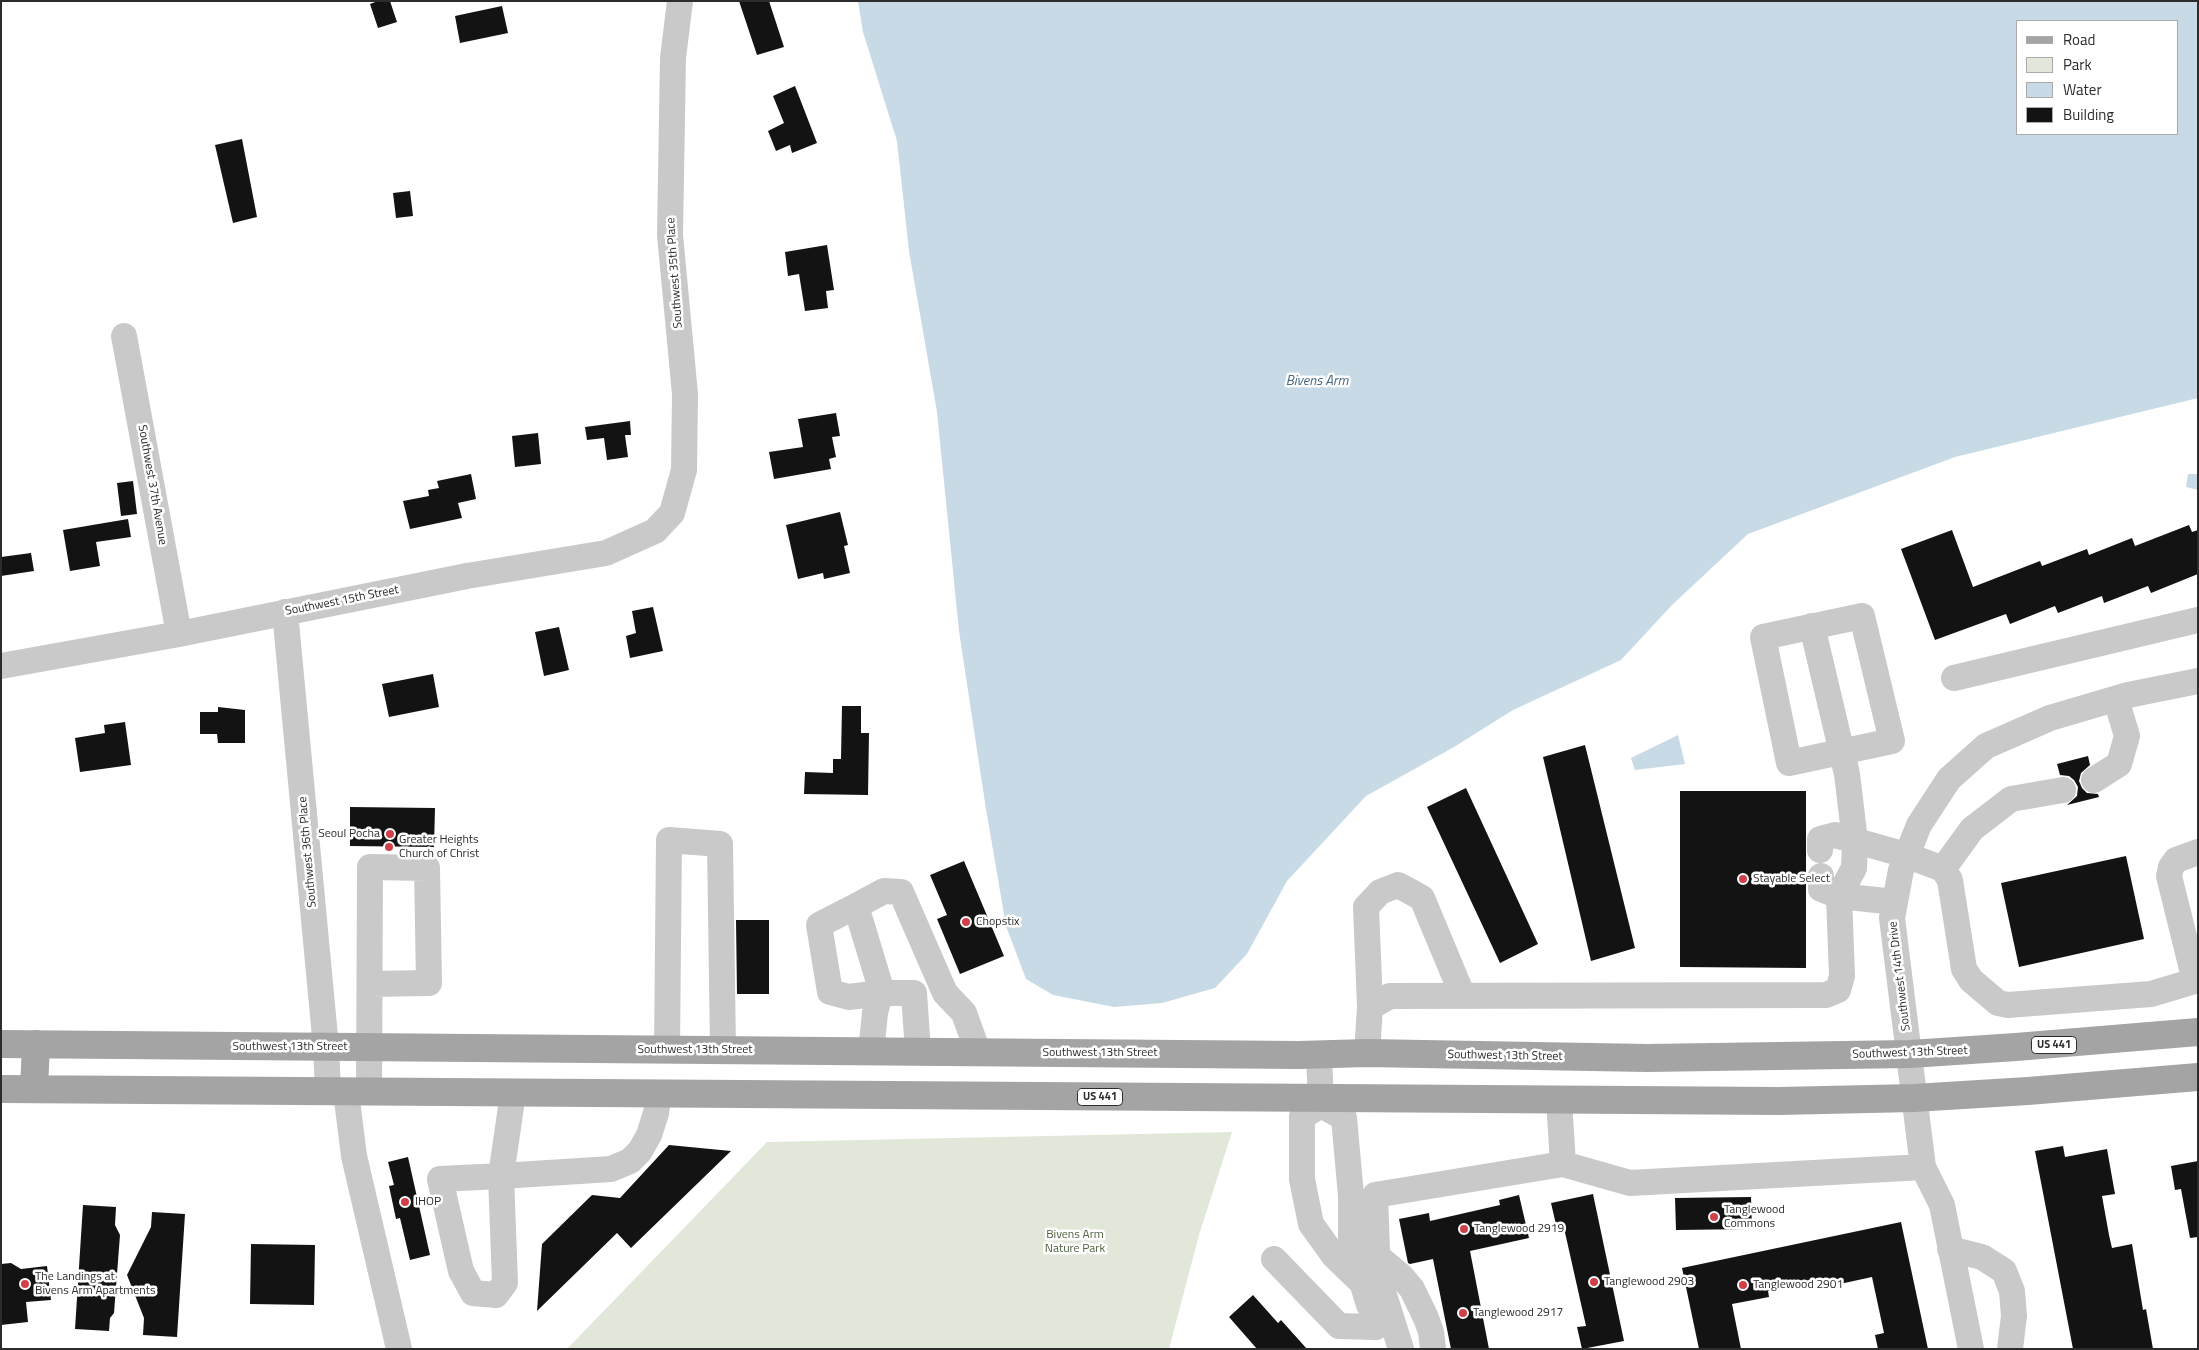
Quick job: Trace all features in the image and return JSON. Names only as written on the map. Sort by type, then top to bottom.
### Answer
[{"type":"main road","name":"Southwest 13th Street","points":[[1,1044],[1319,1055],[1367,1053],[1647,1058],[1910,1054],[2016,1048],[2198,1032]]},
{"type":"main road","points":[[34,1089],[36,1044]]},
{"type":"main road","name":"US 441","points":[[1,1089],[1321,1102],[1770,1101],[1914,1098],[2058,1089],[2198,1077]]},
{"type":"street","name":"Southwest 35th Place","points":[[672,514],[684,470],[684,394],[670,235],[673,58],[680,1]]},
{"type":"street","name":"Southwest 37th Avenue","points":[[124,336],[179,634]]},
{"type":"street","name":"Southwest 15th Street","points":[[1,666],[179,634],[466,576],[606,553],[655,531],[672,514]]},
{"type":"street","name":"Southwest 36th Place","points":[[285,612],[326,1047],[348,1091]]},
{"type":"street","points":[[1862,616],[1892,741],[1789,763],[1763,637],[1812,626],[1862,616]]},
{"type":"street","points":[[1954,678],[2198,620]]},
{"type":"street","points":[[1370,1006],[1390,996],[1462,994],[1826,995],[1838,990],[1842,976],[1839,896],[1854,868],[1855,841],[1847,774],[1812,626]]},
{"type":"street","name":"Southwest 14th Drive","points":[[1971,1349],[1942,1205],[1923,1167],[1892,918],[1900,870],[1919,825],[1948,779],[1986,746],[2050,718],[2116,699],[2198,680]]},
{"type":"street","points":[[2094,780],[2119,764],[2126,736],[2116,699]]},
{"type":"street","points":[[1943,869],[1972,829],[2011,799],[2063,790]]},
{"type":"street","points":[[1820,850],[1820,839],[1834,835],[1943,869],[1950,880],[1964,969],[1971,980],[1998,1003],[2008,1005],[2151,994],[2196,981],[2189,919],[2169,876],[2170,867],[2176,860],[2198,852]]},
{"type":"street","points":[[667,1050],[669,840],[720,844],[722,1050]]},
{"type":"street","points":[[370,984],[429,983],[427,868],[370,867],[370,984],[370,1047],[348,1091],[354,1156],[399,1349]]},
{"type":"street","points":[[1821,876],[1821,890],[1839,896],[1895,902]]},
{"type":"street","points":[[1367,1053],[1370,1006],[1366,906],[1380,892],[1398,885],[1422,898],[1462,994]]},
{"type":"street","points":[[945,993],[880,993],[849,997],[830,992],[819,925],[884,891],[901,892],[945,993],[964,1013],[978,1052]]},
{"type":"street","points":[[856,906],[879,982],[880,993],[875,1014],[871,1052]]},
{"type":"street","points":[[914,993],[918,1052]]},
{"type":"street","points":[[1319,1055],[1321,1102]]},
{"type":"street","points":[[513,1093],[501,1176],[612,1169],[630,1160],[640,1151],[649,1136],[659,1094]]},
{"type":"street","points":[[1559,1100],[1563,1164]]},
{"type":"street","points":[[1321,1102],[1302,1117],[1302,1179],[1311,1224],[1334,1256],[1363,1284]]},
{"type":"street","points":[[1321,1102],[1344,1118],[1351,1196],[1351,1245],[1379,1338]]},
{"type":"street","points":[[1400,1349],[1378,1276],[1374,1195],[1563,1164],[1630,1183],[1923,1167]]},
{"type":"street","points":[[1950,1249],[1982,1257],[2004,1272],[2012,1291],[2014,1316],[2010,1349]]},
{"type":"street","points":[[1377,1256],[1401,1276],[1412,1289],[1431,1332],[1433,1349]]},
{"type":"street","points":[[1274,1259],[1339,1326],[1379,1338]]},
{"type":"green space","name":"Bivens Arm Nature Park","points":[[1232,1132],[1199,1235],[1169,1349],[567,1349],[767,1142]]},
{"type":"water","name":"Bivens Arm","points":[[858,1],[2198,1],[2198,398],[1955,457],[1748,534],[1672,605],[1621,660],[1513,710],[1454,747],[1366,796],[1287,881],[1247,954],[1215,988],[1162,1003],[1114,1007],[1053,995],[1026,979],[1006,926],[959,631],[937,412],[909,251],[897,141],[863,32]]},
{"type":"water","points":[[2188,474],[2198,474],[2198,490],[2186,487]]},
{"type":"water","points":[[1678,735],[1685,764],[1635,770],[1631,758]]},
{"type":"building","points":[[378,1],[390,1],[397,22],[378,28],[370,4]]},
{"type":"building","points":[[739,1],[769,1],[784,47],[757,55]]},
{"type":"building","points":[[502,6],[508,33],[460,43],[455,16]]},
{"type":"building","points":[[795,86],[817,143],[792,153],[790,145],[776,151],[768,131],[784,123],[773,96]]},
{"type":"building","points":[[242,139],[257,217],[233,223],[215,145]]},
{"type":"building","points":[[410,191],[413,216],[396,218],[393,193]]},
{"type":"building","points":[[827,245],[834,290],[826,291],[828,308],[805,311],[799,274],[788,276],[785,252]]},
{"type":"building","points":[[836,413],[840,436],[832,437],[836,457],[829,459],[831,469],[774,479],[769,452],[803,447],[798,419]]},
{"type":"building","points":[[630,421],[631,435],[625,435],[628,457],[607,460],[604,438],[587,440],[585,427]]},
{"type":"building","points":[[538,433],[541,464],[515,467],[512,436]]},
{"type":"building","points":[[471,474],[476,499],[458,503],[462,518],[410,529],[403,501],[429,496],[428,490],[439,488],[437,481]]},
{"type":"building","points":[[133,481],[137,514],[121,516],[117,483]]},
{"type":"building","points":[[840,512],[848,545],[844,546],[850,573],[824,579],[823,573],[798,579],[786,525]]},
{"type":"building","points":[[128,519],[131,537],[96,542],[100,566],[70,571],[63,530]]},
{"type":"building","points":[[2189,525],[2192,532],[2198,530],[2198,574],[2151,593],[2148,586],[2104,603],[2102,596],[2058,613],[2055,606],[2010,624],[2006,614],[1935,640],[1901,549],[1952,530],[1973,587],[2040,561],[2042,566],[2087,549],[2089,555],[2132,538],[2135,546]]},
{"type":"building","points":[[31,553],[34,571],[1,576],[1,557]]},
{"type":"building","points":[[653,607],[663,651],[630,658],[626,636],[636,633],[632,611]]},
{"type":"building","points":[[559,627],[569,670],[544,676],[535,632]]},
{"type":"building","points":[[433,674],[439,707],[389,717],[382,684]]},
{"type":"building","points":[[842,706],[861,706],[861,733],[869,733],[868,795],[804,794],[805,772],[833,773],[833,759],[841,759]]},
{"type":"building","points":[[218,707],[245,710],[245,743],[218,743],[217,734],[200,734],[200,712],[218,712]]},
{"type":"building","points":[[125,722],[131,765],[80,772],[75,738],[105,733],[104,725]]},
{"type":"building","points":[[1585,745],[1635,948],[1591,961],[1543,757]]},
{"type":"building","points":[[2088,756],[2090,765],[2081,773],[2079,781],[2087,793],[2098,794],[2099,797],[2067,805],[2077,796],[2078,787],[2069,776],[2060,775],[2057,764]]},
{"type":"building","points":[[1466,788],[1538,944],[1500,963],[1427,807]]},
{"type":"building","name":"Stayable Select","points":[[1680,791],[1806,791],[1806,968],[1680,967]]},
{"type":"building","points":[[350,807],[435,808],[434,847],[350,846]]},
{"type":"building","points":[[2126,856],[2144,939],[2019,967],[2001,883]]},
{"type":"building","points":[[964,861],[1004,956],[960,974],[937,919],[947,915],[930,875]]},
{"type":"building","points":[[736,920],[769,920],[769,994],[737,994]]},
{"type":"building","points":[[669,1145],[731,1151],[631,1248],[617,1233],[537,1311],[542,1244],[592,1195],[620,1198]]},
{"type":"building","points":[[2063,1146],[2065,1157],[2107,1149],[2115,1194],[2102,1196],[2109,1235],[2112,1248],[2132,1244],[2143,1310],[2146,1309],[2153,1349],[2073,1349],[2035,1151]]},
{"type":"building","name":"IHOP","points":[[408,1157],[430,1255],[410,1260],[400,1218],[396,1219],[389,1186],[394,1185],[388,1162]]},
{"type":"building","points":[[2198,1161],[2198,1237],[2190,1238],[2181,1189],[2175,1190],[2171,1166]]},
{"type":"building","name":"Tanglewood 2903","points":[[1593,1194],[1624,1341],[1582,1349],[1577,1327],[1586,1326],[1564,1228],[1557,1229],[1551,1203]]},
{"type":"building","points":[[1519,1195],[1529,1238],[1470,1251],[1489,1349],[1451,1349],[1433,1259],[1408,1263],[1399,1219],[1429,1213],[1430,1221],[1500,1205],[1499,1200]]},
{"type":"building","name":"Tanglewood Commons","points":[[1751,1197],[1752,1229],[1676,1230],[1675,1198]]},
{"type":"building","points":[[83,1205],[116,1207],[115,1225],[120,1235],[114,1313],[110,1318],[109,1331],[75,1329]]},
{"type":"building","points":[[152,1212],[185,1214],[177,1337],[143,1335],[144,1318],[127,1275],[151,1227]]},
{"type":"building","name":"Tanglewood 2901","points":[[1901,1222],[1928,1349],[1878,1349],[1875,1335],[1884,1333],[1872,1277],[1826,1287],[1825,1280],[1768,1291],[1769,1297],[1732,1304],[1741,1349],[1699,1349],[1682,1268]]},
{"type":"building","points":[[251,1244],[315,1245],[314,1305],[250,1304]]},
{"type":"building","name":"The Landings at Bivens Arm Apartments","points":[[11,1263],[21,1269],[47,1266],[51,1300],[26,1302],[28,1322],[1,1325],[1,1264]]},
{"type":"building","points":[[1253,1295],[1278,1323],[1281,1320],[1307,1349],[1257,1349],[1229,1317]]},
{"type":"place","name":"Seoul Pocha","points":[[390,834]]},
{"type":"place","name":"Greater Heights Church of Christ","points":[[389,847]]},
{"type":"place","name":"Stayable Select","points":[[1743,879]]},
{"type":"place","name":"Chopstix","points":[[966,922]]},
{"type":"place","name":"IHOP","points":[[405,1202]]},
{"type":"place","name":"Tanglewood Commons","points":[[1714,1217]]},
{"type":"place","name":"Tanglewood 2919","points":[[1464,1229]]},
{"type":"place","name":"Tanglewood 2903","points":[[1594,1282]]},
{"type":"place","name":"The Landings at Bivens Arm Apartments","points":[[25,1284]]},
{"type":"place","name":"Tanglewood 2901","points":[[1743,1285]]},
{"type":"place","name":"Tanglewood 2917","points":[[1463,1313]]}]
